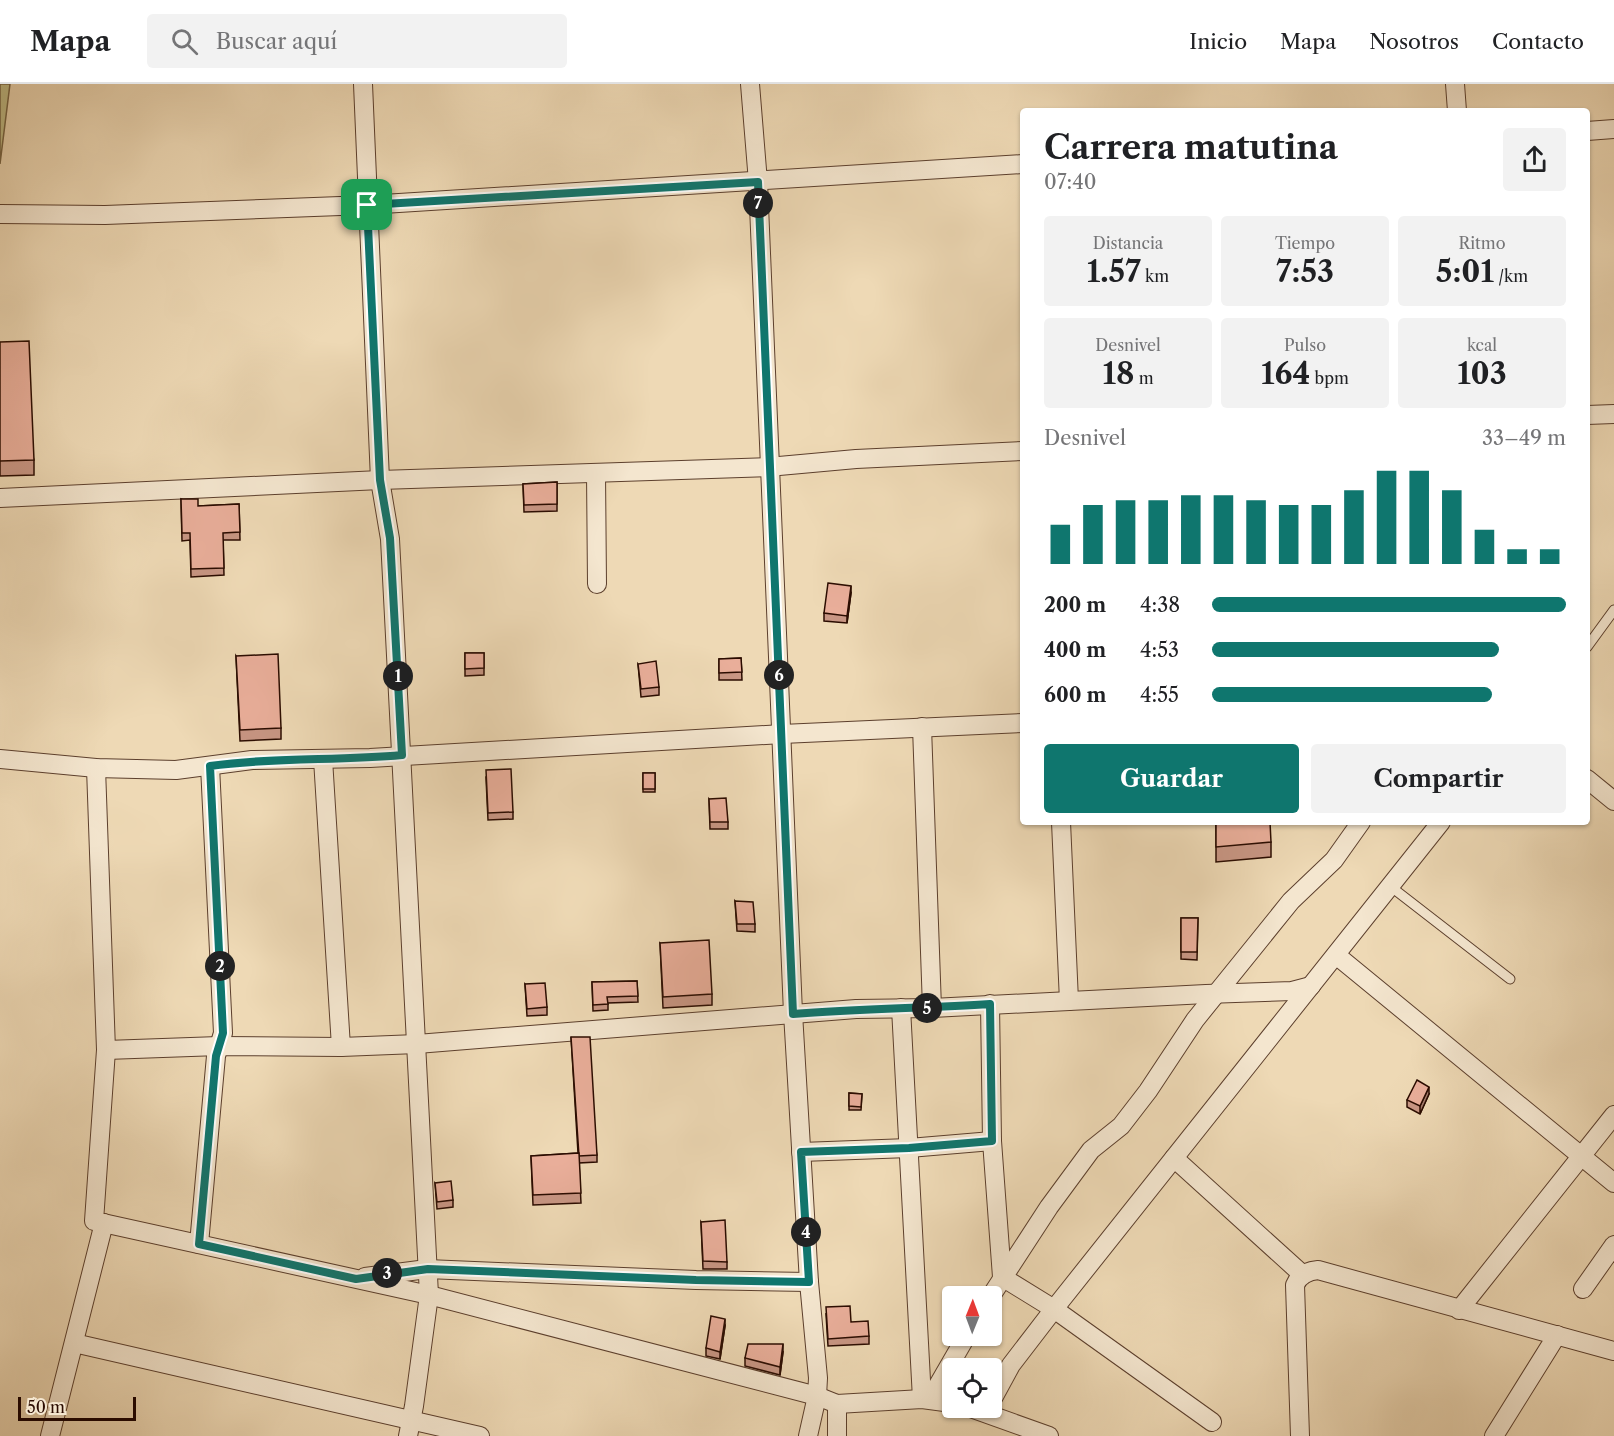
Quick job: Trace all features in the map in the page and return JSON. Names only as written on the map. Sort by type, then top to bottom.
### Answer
[{"type":"street","points":[[363,84],[380,480],[390,538],[429,1296],[409,1428]]},
{"type":"street","points":[[750,84],[758,182],[768,467],[783,734],[793,1014],[809,1282],[818,1378],[817,1396],[808,1436]]},
{"type":"street","points":[[1455,84],[1457,108]]},
{"type":"street","points":[[1590,131],[1614,129]]},
{"type":"street","points":[[0,214],[105,215],[367,205],[1020,164]]},
{"type":"street","points":[[1590,415],[1614,414]]},
{"type":"street","points":[[0,498],[380,480],[768,467],[856,459],[1020,451]]},
{"type":"street","points":[[596,473],[597,584]]},
{"type":"street","points":[[0,759],[96,768],[176,770],[252,760],[323,759],[1020,723]]},
{"type":"street","points":[[922,727],[932,1008]]},
{"type":"street","points":[[323,759],[341,1047]]},
{"type":"street","points":[[199,1244],[216,1056],[223,1033],[210,766]]},
{"type":"street","points":[[96,768],[106,1050],[94,1221],[429,1296],[817,1396],[837,1404],[926,1399],[942,1401]]},
{"type":"street","points":[[1590,781],[1614,801]]},
{"type":"street","points":[[1061,825],[1069,1000]]},
{"type":"street","points":[[997,1286],[1091,1150],[1121,1126],[1148,1091],[1195,1020],[1291,901],[1334,860],[1359,825]]},
{"type":"street","points":[[1002,1378],[1054,1309],[1439,825]]},
{"type":"street","points":[[1336,955],[1614,1183]]},
{"type":"street","points":[[106,1050],[219,1046],[341,1047],[417,1044],[793,1014],[1292,991],[1311,986]]},
{"type":"street","points":[[990,1004],[992,1141],[1002,1277]]},
{"type":"street","points":[[901,1008],[926,1399]]},
{"type":"street","points":[[1459,1310],[1614,1115]]},
{"type":"street","points":[[801,1152],[909,1148],[992,1141]]},
{"type":"street","points":[[1174,1158],[1303,1275]]},
{"type":"street","points":[[50,1436],[104,1223]]},
{"type":"street","points":[[1583,1289],[1614,1245]]},
{"type":"street","points":[[356,1279],[428,1269],[696,1280],[809,1282]]},
{"type":"street","points":[[1300,1436],[1295,1285],[1309,1271],[1318,1270],[1614,1351]]},
{"type":"street","points":[[1002,1277],[1054,1309],[1212,1422]]},
{"type":"street","points":[[1494,1436],[1557,1335]]},
{"type":"street","points":[[74,1343],[409,1428],[480,1436]]},
{"type":"street","points":[[926,1399],[961,1346]]},
{"type":"street","points":[[837,1404],[837,1436]]},
{"type":"street","points":[[1002,1415],[1049,1436]]},
{"type":"lane","points":[[1590,643],[1614,610]]},
{"type":"lane","points":[[1390,886],[1510,979]]},
{"type":"shaded area","points":[[0,84],[10,84],[0,164]]},
{"type":"building","points":[[29,341],[34,460],[0,461],[0,342]]},
{"type":"building","points":[[557,482],[557,504],[524,505],[523,484]]},
{"type":"building","points":[[181,499],[198,499],[198,506],[239,504],[240,532],[223,533],[224,568],[191,569],[190,533],[182,533]]},
{"type":"building","points":[[828,583],[851,586],[847,616],[824,613]]},
{"type":"building","points":[[465,653],[484,653],[484,668],[465,669]]},
{"type":"building","points":[[278,654],[281,728],[240,730],[236,656]]},
{"type":"building","points":[[741,658],[742,672],[719,673],[719,659]]},
{"type":"building","points":[[656,661],[659,687],[641,689],[638,664]]},
{"type":"building","points":[[511,769],[513,812],[488,813],[486,770]]},
{"type":"building","points":[[643,773],[655,773],[655,789],[643,789]]},
{"type":"building","points":[[726,798],[728,822],[710,822],[709,799]]},
{"type":"building","points":[[1216,825],[1270,825],[1271,842],[1216,847]]},
{"type":"building","points":[[735,901],[753,902],[755,924],[737,924]]},
{"type":"building","points":[[1181,918],[1198,918],[1197,952],[1181,952]]},
{"type":"building","points":[[709,940],[712,994],[663,997],[660,943]]},
{"type":"building","points":[[637,981],[638,996],[607,997],[608,1004],[593,1005],[592,982]]},
{"type":"building","points":[[545,983],[547,1007],[527,1009],[525,984]]},
{"type":"building","points":[[571,1037],[590,1037],[597,1155],[579,1156]]},
{"type":"building","points":[[1417,1080],[1429,1087],[1420,1106],[1407,1100]]},
{"type":"building","points":[[849,1093],[862,1094],[861,1107],[849,1106]]},
{"type":"building","points":[[579,1153],[581,1193],[533,1195],[531,1156]]},
{"type":"building","points":[[451,1181],[453,1200],[437,1202],[435,1183]]},
{"type":"building","points":[[725,1220],[727,1262],[703,1261],[701,1222]]},
{"type":"building","points":[[850,1306],[851,1322],[868,1321],[869,1336],[828,1339],[826,1307]]},
{"type":"building","points":[[711,1316],[725,1319],[720,1352],[706,1348]]},
{"type":"building","points":[[748,1344],[783,1344],[780,1367],[745,1358]]},
{"type":"route","points":[[758,182],[768,467],[783,734],[793,1014],[990,1004],[992,1141],[909,1148],[801,1152],[809,1282],[696,1280],[428,1269],[356,1279],[199,1244],[216,1056],[223,1033],[210,766],[252,760],[370,758],[402,755],[390,538],[380,480],[367,205],[758,182]]}]
